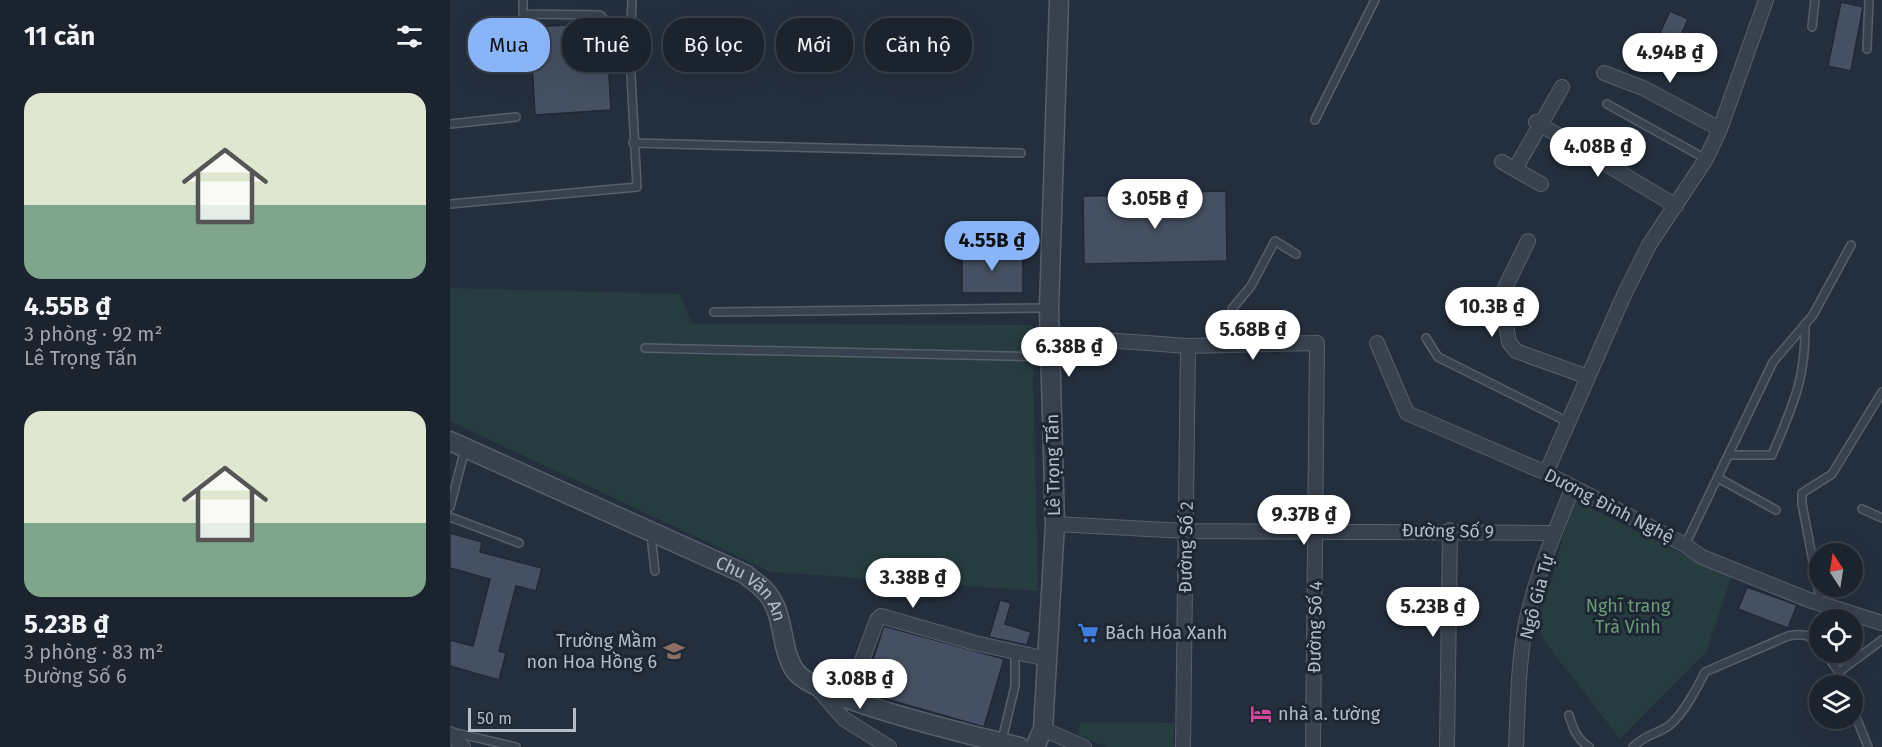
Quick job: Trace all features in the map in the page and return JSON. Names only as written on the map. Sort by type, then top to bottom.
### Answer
[{"type":"street","name":"Lê Trọng Tấn","points":[[1035,747],[1043,729],[1055,524],[1049,308],[1059,0]]},
{"type":"street","points":[[1546,473],[1649,245],[1706,159],[1720,129],[1766,0]]},
{"type":"street","points":[[1604,74],[1643,88],[1720,129]]},
{"type":"street","points":[[1515,169],[1538,123],[1562,87]]},
{"type":"street","points":[[1538,123],[1676,206]]},
{"type":"street","points":[[1502,162],[1541,184]]},
{"type":"street","points":[[1528,241],[1501,296],[1509,342],[1516,351],[1588,377]]},
{"type":"street","name":"Đường Số 4","points":[[1050,336],[1188,346],[1317,343],[1313,747]]},
{"type":"street","name":"Dương Đình Nghệ","points":[[1377,343],[1407,413],[1546,473],[1685,545],[1702,557],[1821,603],[1882,623]]},
{"type":"street","name":"Đường Số 2","points":[[1183,747],[1188,346]]},
{"type":"street","name":"Chu Văn An","points":[[458,444],[745,574],[766,592],[778,613],[789,659],[797,674],[818,689],[959,733],[1020,747]]},
{"type":"street","name":"Ngô Gia Tự","points":[[1516,747],[1520,675],[1527,618],[1554,533],[1573,487]]},
{"type":"street","name":"Đường Số 9","points":[[1055,524],[1186,531],[1316,529],[1554,533]]},
{"type":"street","points":[[1447,747],[1450,530]]},
{"type":"street","points":[[848,698],[877,620],[881,616],[1047,659]]},
{"type":"street","points":[[818,689],[844,719],[890,747]]},
{"type":"street","points":[[1043,729],[1084,747]]},
{"type":"street","points":[[450,733],[463,747]]},
{"type":"lane","points":[[523,0],[523,14],[600,15],[603,18]]},
{"type":"lane","points":[[631,18],[632,0]]},
{"type":"lane","points":[[1315,120],[1375,0]]},
{"type":"lane","points":[[1812,27],[1815,0]]},
{"type":"lane","points":[[1867,49],[1869,0]]},
{"type":"lane","points":[[450,204],[637,187],[631,72]]},
{"type":"lane","points":[[1607,104],[1706,159]]},
{"type":"lane","points":[[450,124],[516,117]]},
{"type":"lane","points":[[633,143],[1021,153]]},
{"type":"lane","points":[[1232,346],[1232,309],[1251,286],[1275,241],[1296,254]]},
{"type":"lane","points":[[1685,545],[1773,362],[1806,324],[1851,245]]},
{"type":"lane","points":[[714,312],[1049,308]]},
{"type":"lane","points":[[1729,455],[1772,455],[1800,388],[1806,351],[1806,324]]},
{"type":"lane","points":[[1426,338],[1437,357],[1569,422]]},
{"type":"lane","points":[[645,348],[1051,357]]},
{"type":"lane","points":[[1821,603],[1802,504],[1803,493],[1832,474],[1882,392]]},
{"type":"lane","points":[[450,507],[458,444]]},
{"type":"lane","points":[[1718,478],[1776,510]]},
{"type":"lane","points":[[1862,509],[1882,518]]},
{"type":"lane","points":[[450,517],[519,543]]},
{"type":"lane","points":[[651,533],[655,571]]},
{"type":"lane","points":[[1633,747],[1642,737],[1670,724],[1698,688],[1705,672],[1788,636],[1801,633],[1809,636]]},
{"type":"lane","points":[[1839,672],[1882,640]]},
{"type":"lane","points":[[1002,743],[1015,686],[1014,652]]},
{"type":"lane","points":[[1832,663],[1840,675]]},
{"type":"lane","points":[[1569,715],[1581,742],[1589,747]]},
{"type":"lane","points":[[1861,729],[1868,747]]},
{"type":"lane","points":[[450,733],[516,747]]},
{"type":"green space","points":[[450,288],[680,294],[692,324],[1032,325],[1038,591],[771,572],[450,421]]},
{"type":"green space","name":"Nghĩ trang Trà Vinh","points":[[1573,499],[1685,555],[1732,574],[1707,651],[1620,739],[1545,642],[1536,622],[1550,585]]},
{"type":"green space","points":[[1080,722],[1174,723],[1174,747],[1107,747],[1078,735]]},
{"type":"building","points":[[1841,2],[1863,7],[1851,71],[1828,66]]},
{"type":"building","points":[[1670,11],[1688,19],[1676,47],[1657,39]]},
{"type":"building","points":[[562,25],[562,72],[609,72],[611,110],[535,115],[533,72],[550,72],[550,26]]},
{"type":"building","points":[[1226,191],[1227,261],[1084,264],[1083,196],[1148,195],[1148,217],[1176,217],[1176,192]]},
{"type":"building","points":[[962,250],[1023,250],[1023,293],[962,293]]},
{"type":"building","points":[[450,533],[482,542],[480,552],[542,568],[536,591],[516,586],[499,651],[506,653],[499,680],[450,666],[450,640],[473,646],[490,579],[450,568]]},
{"type":"building","points":[[1747,587],[1797,605],[1788,628],[1738,609]]},
{"type":"building","points":[[1000,600],[1011,603],[1005,624],[1031,632],[1027,645],[989,637]]},
{"type":"building","points":[[884,626],[1004,659],[984,727],[862,692]]},
{"type":"place","name":"Bách Hóa Xanh","points":[[1088,633]]},
{"type":"place","name":"Trường Mầm non Hoa Hồng 6","points":[[674,651]]},
{"type":"place","name":"nhà a. tường","points":[[1261,714]]}]
